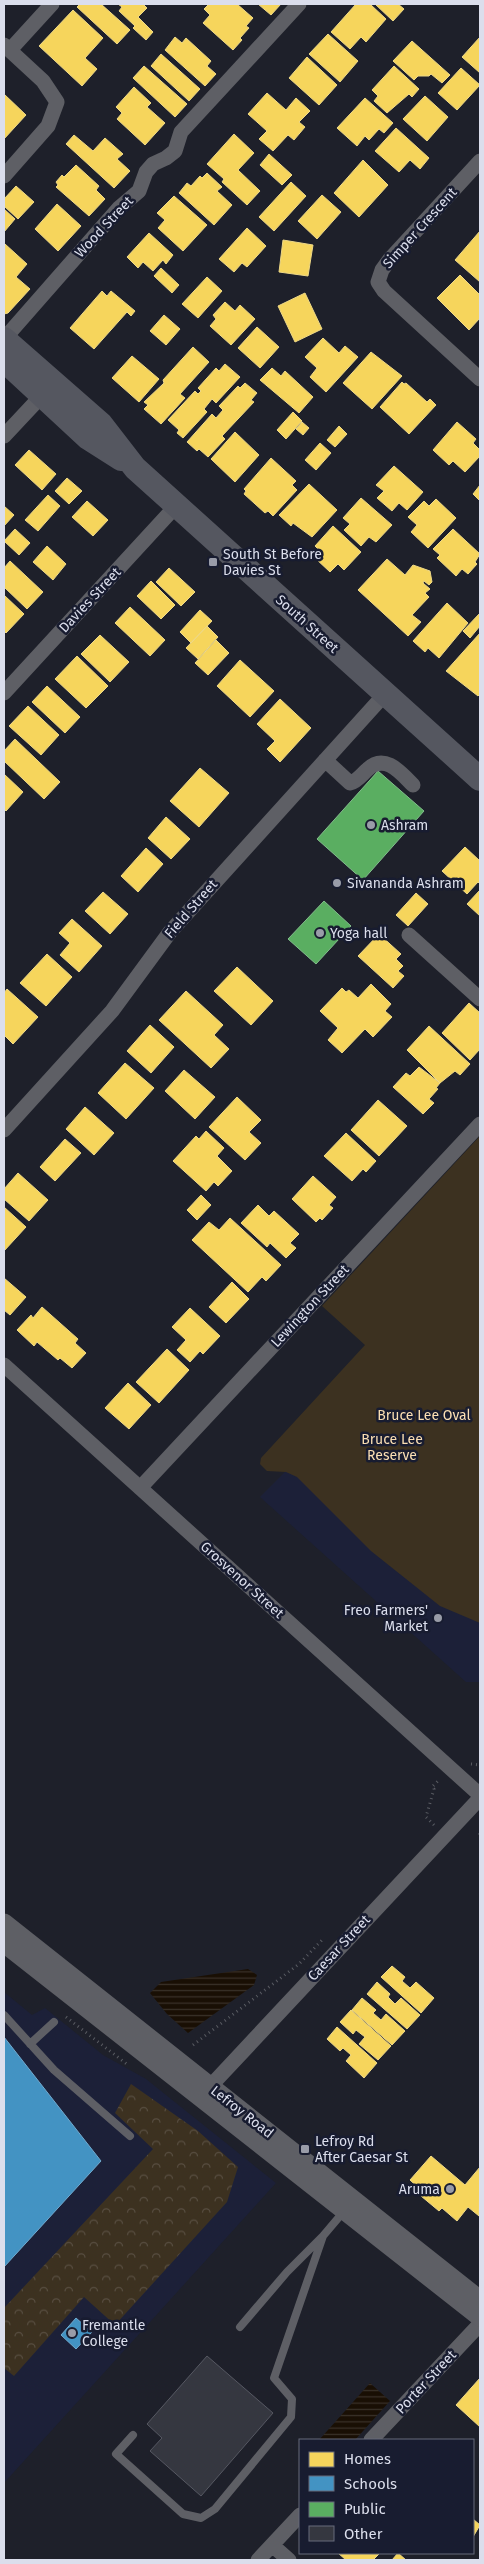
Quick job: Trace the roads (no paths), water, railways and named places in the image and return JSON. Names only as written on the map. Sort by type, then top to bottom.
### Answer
[{"type":"main road","name":"South Street","points":[[4,339],[48,389]]},
{"type":"main road","name":"South Street","points":[[4,360],[101,424],[135,468],[480,779]]},
{"type":"street","points":[[4,176],[48,126],[57,102],[44,82],[7,47],[52,4]]},
{"type":"street","name":"Wood Street","points":[[4,339],[119,208],[139,190],[146,172],[153,164],[175,151],[181,132],[299,4]]},
{"type":"street","name":"Simper Crescent","points":[[480,160],[390,259],[382,270],[378,282],[384,291],[480,378]]},
{"type":"street","points":[[4,436],[48,389]]},
{"type":"street","name":"Davies Street","points":[[4,693],[176,506]]},
{"type":"street","name":"Field Street","points":[[4,1130],[112,1011],[170,932],[385,694]]},
{"type":"street","points":[[325,760],[350,784],[355,782],[369,767],[380,763],[391,766],[413,785]]},
{"type":"street","points":[[409,935],[480,999]]},
{"type":"street","name":"Lewington Street","points":[[140,1488],[480,1124]]},
{"type":"street","name":"Grosvenor Street","points":[[4,1365],[480,1796]]},
{"type":"street","name":"Caesar Street","points":[[204,2092],[480,1796]]},
{"type":"street","name":"Lefroy Road","points":[[4,1923],[204,2092]]},
{"type":"street","name":"Lefroy Road","points":[[4,1943],[204,2092],[348,2206],[480,2317]]},
{"type":"street","name":"Lefroy Road","points":[[348,2206],[480,2300]]},
{"type":"street","name":"Porter Street","points":[[372,2439],[480,2324]]},
{"type":"street","points":[[258,2560],[299,2516]]},
{"type":"street","points":[[272,2545],[288,2560]]},
{"type":"lane","points":[[4,2015],[66,2081],[130,2136]]},
{"type":"lane","points":[[30,2044],[54,2022]]},
{"type":"lane","points":[[240,2327],[287,2272],[323,2236],[348,2206]]},
{"type":"lane","points":[[133,2435],[116,2454],[183,2514],[201,2518],[215,2509],[291,2417],[292,2399],[274,2378],[323,2236]]},
{"type":"place","name":"South St Before Davies St","points":[[213,562]]},
{"type":"place","name":"Ashram","points":[[371,825]]},
{"type":"place","name":"Sivananda Ashram","points":[[337,883]]},
{"type":"place","name":"Yoga hall","points":[[320,933]]},
{"type":"place","name":"Freo Farmers' Market","points":[[438,1618]]},
{"type":"place","name":"Lefroy Rd After Caesar St","points":[[305,2149]]},
{"type":"place","name":"Aruma","points":[[450,2189]]},
{"type":"place","name":"Fremantle College","points":[[72,2333]]},
{"type":"park label","name":"Bruce Lee Oval","points":[[424,1415]]},
{"type":"park label","name":"Bruce Lee Reserve","points":[[392,1448]]}]
